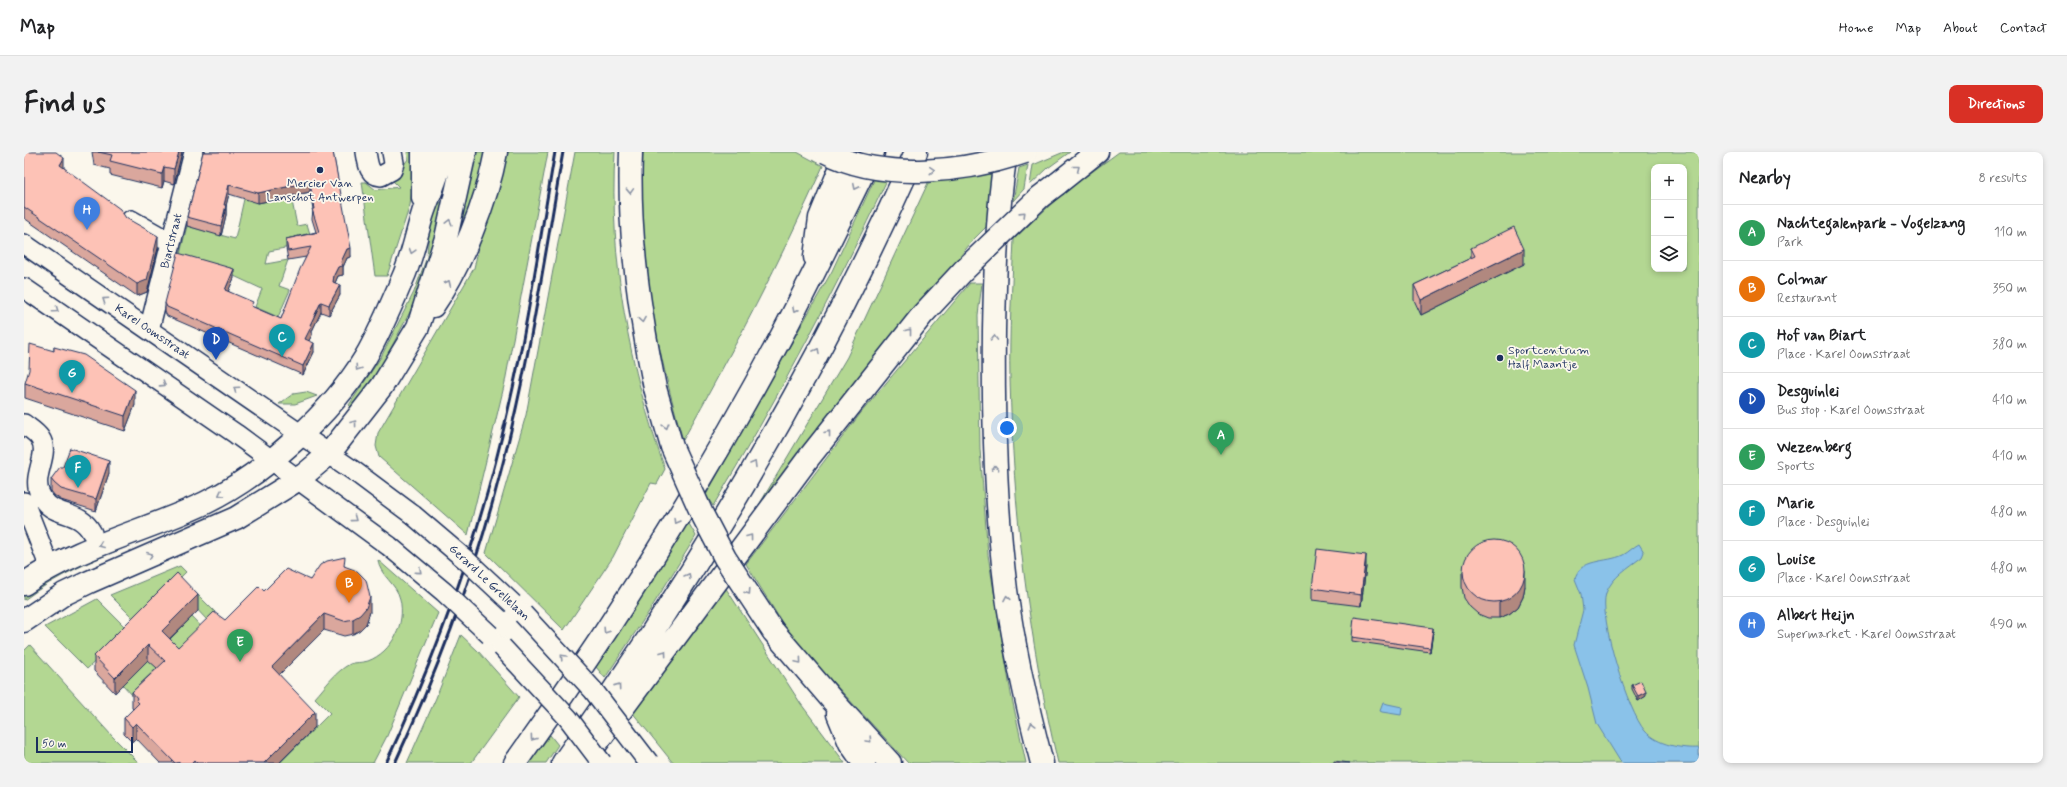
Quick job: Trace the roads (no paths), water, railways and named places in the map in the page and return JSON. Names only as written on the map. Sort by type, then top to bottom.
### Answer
[{"type":"main road","points":[[423,152],[423,213]]},
{"type":"main road","points":[[33,575],[205,503],[247,478],[272,459],[330,405],[365,358],[403,278],[444,152]]},
{"type":"main road","points":[[418,327],[446,238],[465,152]]},
{"type":"main road","points":[[24,621],[64,594],[236,518],[299,479],[329,454],[382,386],[418,327],[444,290],[466,244],[489,184],[496,152]]},
{"type":"main road","points":[[631,152],[632,242],[644,335],[655,388],[672,446],[702,514],[725,558],[773,631],[833,701],[890,763]]},
{"type":"main road","points":[[826,152],[833,156],[873,167],[929,171],[998,161],[1025,152]]},
{"type":"main road","points":[[812,275],[820,218],[847,152]]},
{"type":"main road","points":[[515,763],[567,692],[701,480],[767,363],[873,152]]},
{"type":"main road","points":[[563,763],[619,684],[678,592],[763,450],[833,322],[897,194],[916,152]]},
{"type":"main road","points":[[1006,152],[999,194],[995,288],[994,435],[996,488],[1006,591],[1026,703],[1042,763]]},
{"type":"main road","points":[[582,763],[807,460],[922,314],[964,270],[1056,184],[1097,152]]},
{"type":"main road","points":[[833,701],[850,743],[864,763]]},
{"type":"street","name":"Biartstraat","points":[[149,330],[194,152]]},
{"type":"street","points":[[366,152],[372,174],[381,176],[392,170],[394,163],[392,152]]},
{"type":"street","points":[[130,220],[160,237],[172,240]]},
{"type":"street","name":"Karel Oomsstraat","points":[[24,244],[300,434]]},
{"type":"street","points":[[24,288],[272,459],[389,546],[444,592],[498,643],[568,718],[602,763]]},
{"type":"street","points":[[24,424],[38,435],[43,444],[44,451],[37,483],[43,500],[53,509],[82,520],[92,533]]},
{"type":"street","name":"Gerard Le Grellelaan","points":[[300,434],[413,515],[466,560],[523,614],[593,690],[649,763]]},
{"type":"street","points":[[24,502],[33,575]]},
{"type":"water","points":[[1639,544],[1644,552],[1642,557],[1612,582],[1606,593],[1606,622],[1616,664],[1631,705],[1638,721],[1645,731],[1656,740],[1663,743],[1685,748],[1699,748],[1699,763],[1622,763],[1597,724],[1588,688],[1574,645],[1583,610],[1581,594],[1575,579],[1578,572],[1588,564],[1623,555]]},
{"type":"water","points":[[1383,703],[1402,707],[1401,715],[1380,711]]},
{"type":"railway","points":[[386,763],[424,677],[441,634],[472,546],[485,501],[508,410],[522,346],[555,152]]},
{"type":"railway","points":[[395,763],[440,659],[466,587],[489,515],[519,397],[563,152]]},
{"type":"place","name":"Mercier Van Lanschot Antwerpen","points":[[320,170]]},
{"type":"place","name":"Albert Heijn","points":[[87,230]]},
{"type":"place","name":"Hof van Biart","points":[[282,357]]},
{"type":"place","name":"Sportcentrum Half Maantje","points":[[1500,358]]},
{"type":"place","name":"Desguinlei","points":[[216,360]]},
{"type":"place","name":"Louise","points":[[72,393]]},
{"type":"place","name":"Nachtegalenpark - Vogelzang","points":[[1221,455]]},
{"type":"place","name":"Marie","points":[[78,488]]},
{"type":"place","name":"Colmar","points":[[349,603]]},
{"type":"place","name":"Wezenberg","points":[[240,662]]}]
